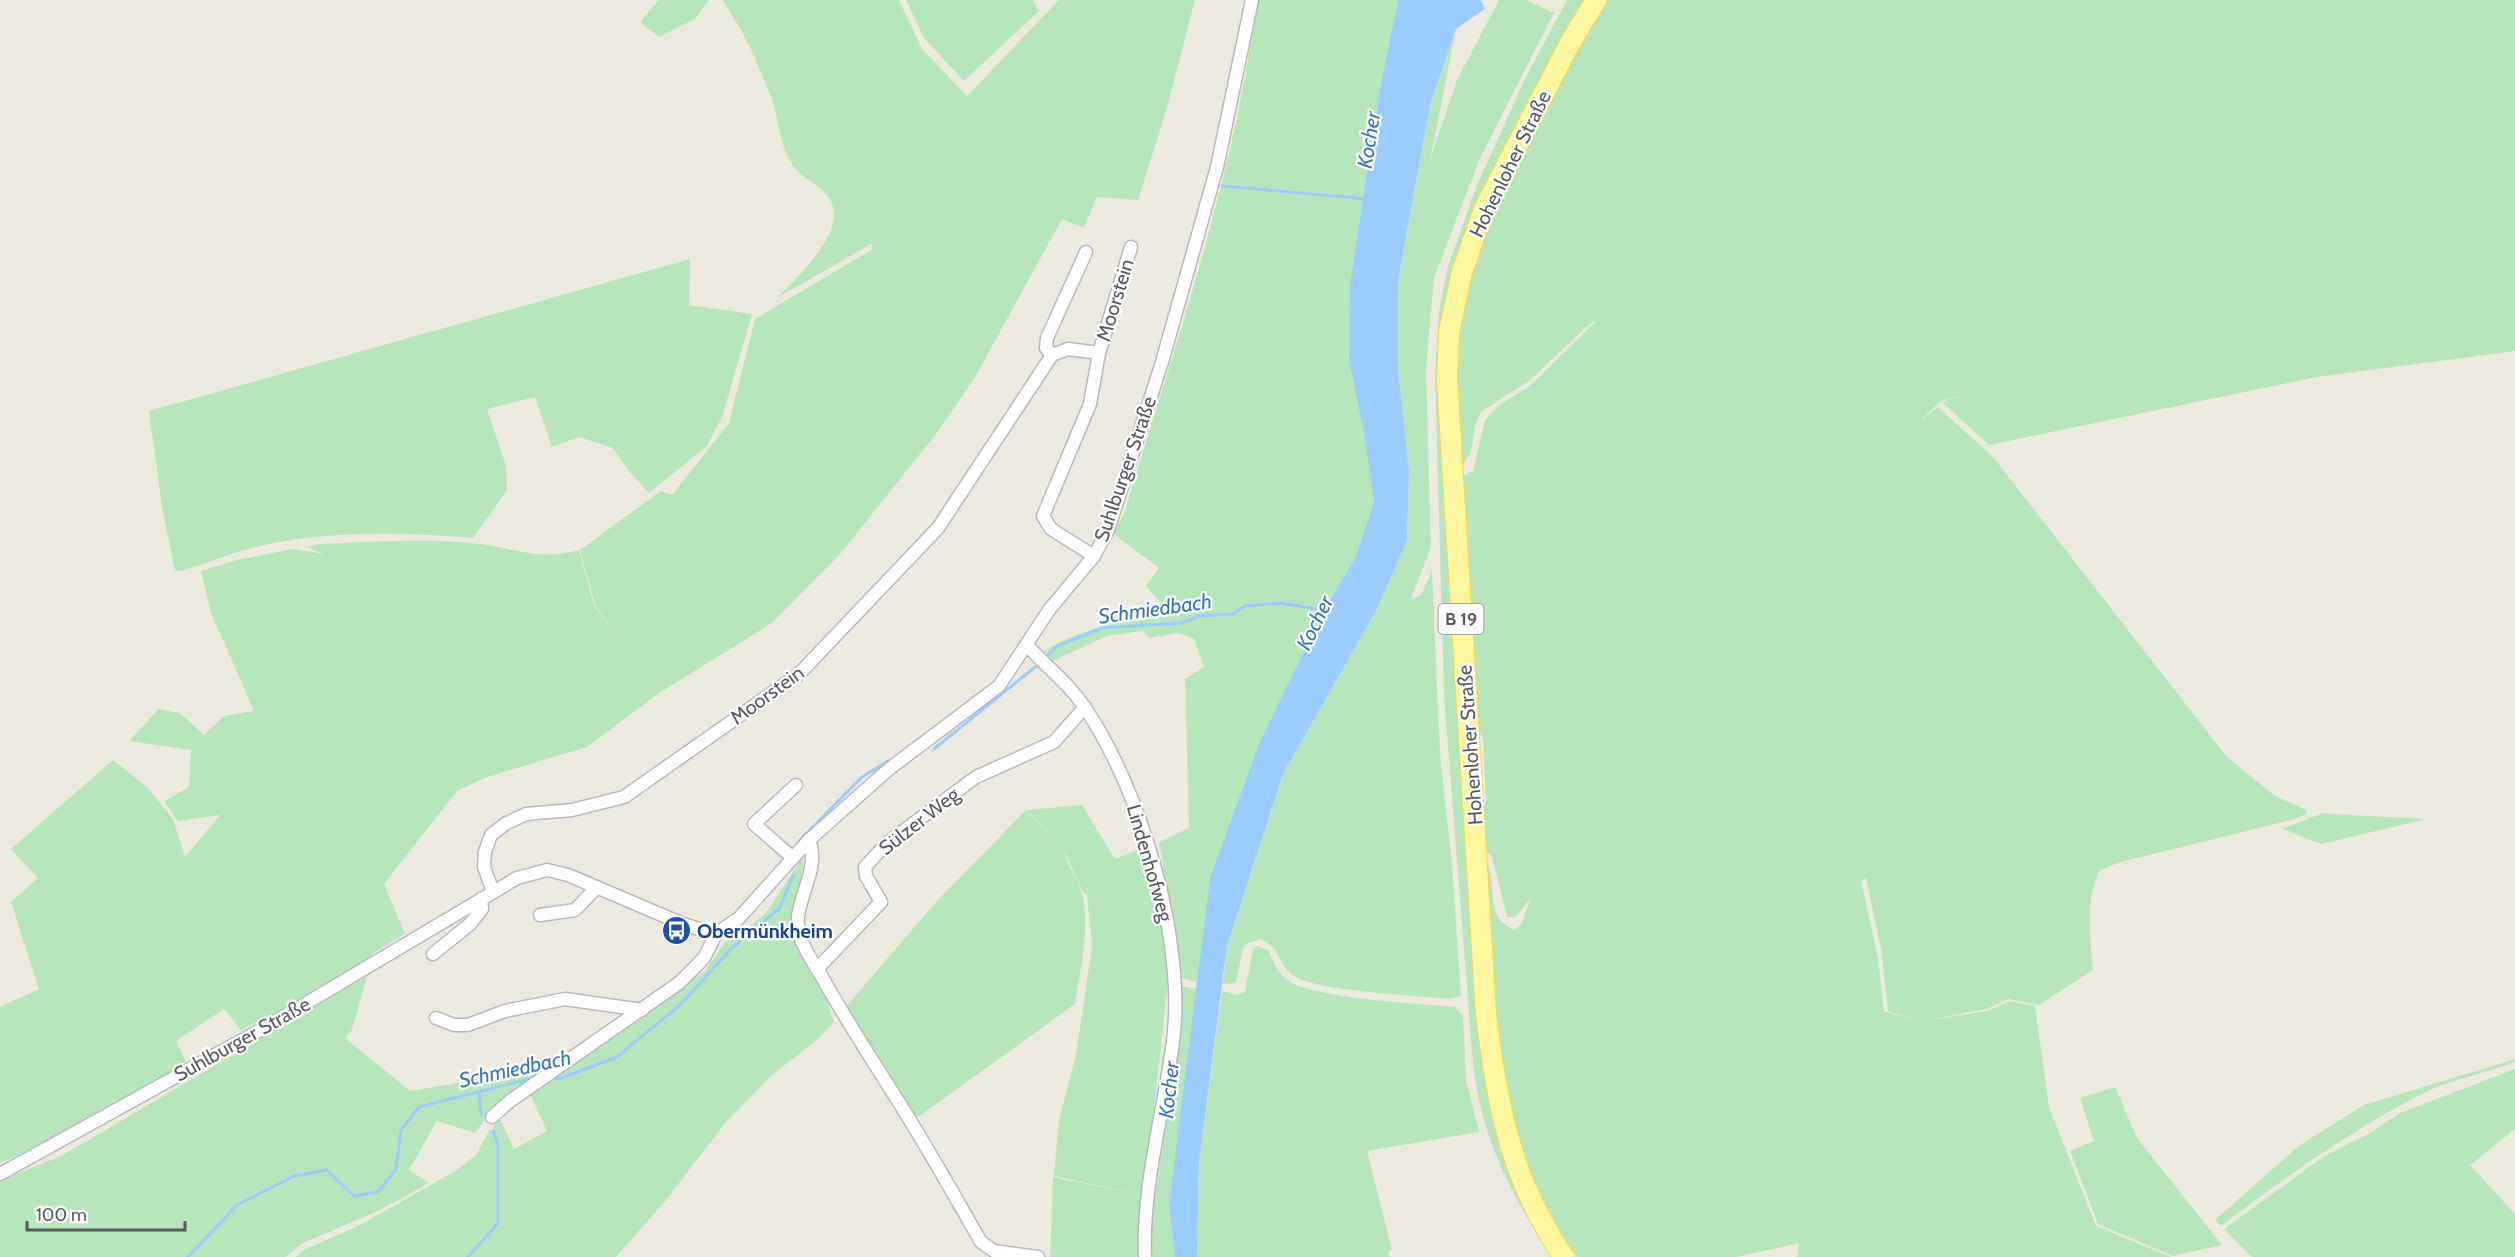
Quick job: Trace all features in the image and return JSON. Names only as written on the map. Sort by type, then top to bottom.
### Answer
[{"type":"main road","name":"Hohenloher Straße","points":[[1564,1257],[1531,1202],[1508,1143],[1494,1079],[1486,1014],[1446,379],[1449,332],[1462,272],[1484,209],[1570,43],[1596,0]]},
{"type":"street","name":"Suhlburger Straße","points":[[0,1174],[273,1023],[517,878],[547,870],[568,875],[683,924],[716,934],[739,918],[809,840],[889,769],[999,686],[1049,610],[1094,556],[1108,530],[1162,362],[1217,167],[1252,0]]},
{"type":"street","name":"Moorstein","points":[[1094,556],[1051,529],[1043,516],[1090,404],[1099,352],[1131,247]]},
{"type":"street","points":[[1052,355],[1046,348],[1047,338],[1086,252]]},
{"type":"street","name":"Moorstein","points":[[493,892],[484,867],[485,852],[491,835],[505,824],[526,814],[572,810],[624,797],[799,674],[938,528],[1052,355],[1068,349],[1099,352]]},
{"type":"street","name":"Lindenhofweg","points":[[1026,645],[1067,682],[1109,745],[1133,800],[1168,917],[1173,979],[1173,1038],[1152,1164],[1144,1238],[1145,1257]]},
{"type":"street","name":"Sülzer Weg","points":[[817,969],[881,902],[866,876],[865,867],[887,843],[976,777],[1054,742],[1085,707]]},
{"type":"street","points":[[793,858],[754,824],[796,785]]},
{"type":"street","points":[[809,840],[813,856],[811,875],[797,917],[797,926],[817,969],[882,1077],[934,1157],[981,1242],[994,1251],[1038,1257]]},
{"type":"street","points":[[540,915],[575,910],[597,887]]},
{"type":"street","points":[[433,954],[470,924],[482,909],[481,899]]},
{"type":"street","points":[[492,1117],[679,983],[712,946],[716,934]]},
{"type":"street","points":[[436,1018],[454,1025],[468,1025],[505,1011],[565,999],[642,1010]]},
{"type":"green space","points":[[659,0],[709,0],[695,19],[659,37],[640,22]]},
{"type":"green space","points":[[723,0],[899,0],[922,49],[967,96],[1059,0],[1195,0],[1166,111],[1138,200],[1097,197],[1084,228],[1062,219],[974,379],[939,430],[841,553],[772,623],[659,693],[587,747],[487,777],[457,791],[384,884],[405,934],[372,954],[370,959],[309,996],[241,1030],[224,1009],[176,1041],[186,1062],[55,1139],[0,1163],[0,1007],[39,989],[11,902],[38,878],[11,849],[113,760],[147,787],[173,819],[185,857],[220,815],[178,821],[164,801],[189,787],[191,750],[129,741],[159,709],[180,713],[204,735],[224,716],[254,711],[211,613],[201,571],[237,560],[293,549],[324,554],[307,547],[318,544],[440,541],[480,544],[540,554],[579,550],[594,605],[619,639],[595,605],[580,550],[661,491],[672,495],[729,423],[755,319],[873,249],[871,244],[777,298],[803,272],[820,250],[832,227],[833,206],[824,192],[802,175],[790,161],[772,99],[752,51]]},
{"type":"green space","points":[[906,0],[1033,0],[1039,11],[964,81],[924,38]]},
{"type":"green space","points":[[1257,0],[1398,0],[1380,88],[1350,283],[1374,502],[1356,556],[1324,610],[1210,878],[1197,982],[1178,977],[1177,947],[1159,842],[1189,828],[1185,679],[1204,667],[1194,639],[1179,633],[1149,638],[1143,631],[1106,636],[1053,661],[1044,651],[1088,631],[1168,612],[1146,586],[1159,568],[1112,533],[1124,514],[1183,323],[1219,195],[1247,65]]},
{"type":"green space","points":[[1499,0],[1527,0],[1554,13],[1480,158],[1434,278],[1426,369],[1431,547],[1411,599],[1421,595],[1432,571],[1440,754],[1452,863],[1461,996],[1451,999],[1323,986],[1294,976],[1285,967],[1272,946],[1260,939],[1246,944],[1243,948],[1236,983],[1223,984],[1227,946],[1283,774],[1377,609],[1407,540],[1409,471],[1398,367],[1398,281],[1430,105],[1456,29],[1430,160],[1457,80]]},
{"type":"green space","points":[[1567,0],[1588,0],[1513,132],[1478,203],[1446,305],[1480,1042],[1486,1081],[1558,1257],[1551,1257],[1500,1165],[1484,1118],[1473,1064],[1444,695],[1435,374],[1439,312],[1448,266],[1477,185],[1525,79]]},
{"type":"green space","points":[[1606,0],[2515,0],[2515,351],[2317,377],[1989,445],[1942,402],[1962,395],[1941,401],[1919,422],[1938,407],[1993,457],[2227,757],[2275,796],[2307,810],[2306,814],[2295,819],[2120,862],[2099,871],[2090,907],[2093,970],[2039,1005],[2008,999],[1987,1009],[1922,1021],[1988,1011],[2009,1001],[2035,1006],[2049,1107],[2096,1226],[2171,1257],[1797,1257],[1799,1243],[1737,1257],[1577,1257],[1548,1209],[1527,1162],[1512,1114],[1495,1016],[1485,859],[1489,869],[1495,908],[1498,917],[1505,924],[1515,930],[1522,923],[1530,899],[1515,917],[1507,917],[1492,857],[1485,849],[1483,808],[1486,801],[1483,739],[1476,723],[1459,478],[1473,471],[1485,420],[1497,407],[1531,385],[1595,322],[1593,321],[1530,380],[1481,412],[1475,425],[1471,452],[1460,469],[1455,400],[1455,359],[1461,310],[1490,217],[1534,128]],"holes":[[[1866,878],[1881,949],[1888,1011],[1921,1022],[1884,1011],[1878,958],[1861,881]]]},
{"type":"green space","points":[[690,259],[689,305],[752,314],[722,417],[707,446],[649,493],[628,470],[613,448],[579,437],[552,447],[535,397],[487,409],[506,466],[507,490],[473,538],[418,534],[362,534],[306,538],[252,548],[182,571],[175,571],[162,507],[149,411]]},
{"type":"green space","points":[[1082,805],[1115,859],[1143,848],[1164,919],[1168,981],[1148,1165],[1149,1197],[1155,1198],[1180,1034],[1182,986],[1197,989],[1169,1204],[1175,1257],[1050,1257],[1053,1177],[1142,1195],[1054,1176],[1059,1120],[1076,1055],[1092,946],[1087,894],[1084,894],[1064,851],[1081,891],[1085,910],[1084,951],[1075,1004],[915,1119],[844,1009],[936,902],[1026,810],[1061,848],[1027,810]]},
{"type":"green space","points":[[2323,813],[2427,819],[2321,844],[2282,829]]},
{"type":"green space","points":[[802,858],[804,868],[789,923],[824,993],[834,1022],[819,1038],[771,1076],[726,1122],[666,1200],[616,1257],[296,1257],[302,1251],[362,1224],[457,1170],[476,1155],[490,1129],[498,1139],[493,1129],[499,1117],[514,1149],[547,1131],[530,1094],[706,970],[725,942],[741,934],[766,913]]},
{"type":"green space","points":[[1258,946],[1268,950],[1276,967],[1285,978],[1301,987],[1343,996],[1455,1007],[1463,1016],[1466,1080],[1479,1132],[1367,1151],[1392,1250],[1388,1252],[1390,1257],[1197,1257],[1199,1163],[1222,991],[1237,995],[1245,992],[1253,949]]},
{"type":"green space","points":[[369,969],[352,1030],[345,1038],[410,1091],[542,1069],[532,1079],[497,1102],[475,1133],[437,1121],[409,1170],[429,1183],[378,1211],[301,1244],[286,1257],[0,1257],[0,1181],[63,1155],[248,1046]]},
{"type":"green space","points":[[2515,1059],[2515,1062],[2435,1088],[2397,1107],[2320,1155],[2221,1226],[2215,1220],[2300,1145],[2364,1105]]},
{"type":"green space","points":[[2515,1069],[2515,1129],[2470,1165],[2515,1214],[2515,1257],[2252,1257],[2224,1229],[2323,1157],[2370,1133],[2400,1113]]},
{"type":"green space","points":[[2115,1087],[2137,1138],[2222,1245],[2173,1256],[2098,1224],[2070,1151],[2094,1141],[2080,1098]]},
{"type":"water","points":[[1398,0],[1481,0],[1485,9],[1456,29],[1430,105],[1398,281],[1398,367],[1409,471],[1407,540],[1377,609],[1283,774],[1227,946],[1199,1163],[1197,1257],[1175,1257],[1169,1204],[1210,878],[1259,744],[1324,610],[1356,556],[1374,502],[1364,432],[1349,361],[1350,283],[1380,88]]},
{"type":"waterway","points":[[1222,186],[1367,199]]},
{"type":"waterway","name":"Schmiedbach","points":[[1045,659],[1057,646],[1102,628],[1181,623],[1200,616],[1233,614],[1245,606],[1281,603],[1328,611]]},
{"type":"waterway","name":"Schmiedbach","points":[[934,749],[1040,663]]},
{"type":"waterway","name":"Schmiedbach","points":[[800,840],[862,777],[890,760]]},
{"type":"waterway","name":"Schmiedbach","points":[[550,1078],[559,1079],[617,1057],[681,1004],[731,949],[779,909],[793,876]]},
{"type":"waterway","name":"Schmiedbach","points":[[188,1257],[237,1205],[294,1176],[327,1170],[354,1196],[378,1192],[396,1169],[401,1130],[419,1107],[538,1077]]},
{"type":"waterway","points":[[479,1091],[481,1115]]},
{"type":"waterway","points":[[468,1257],[498,1223],[498,1144],[493,1131]]},
{"type":"place","name":"Obermünkheim","points":[[676,931]]},
{"type":"water label","name":"Kocher","points":[[1369,140]]},
{"type":"water label","name":"Kocher","points":[[1315,623]]},
{"type":"water label","name":"Kocher","points":[[1169,1090]]}]
